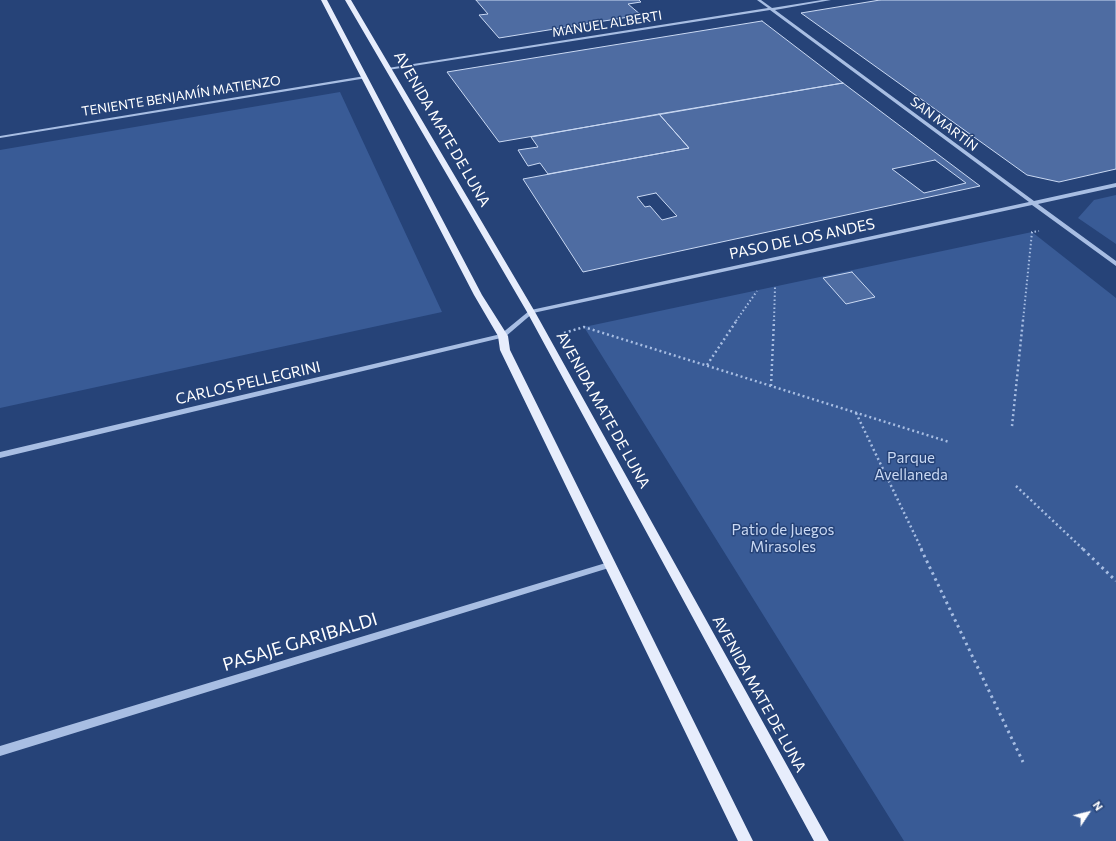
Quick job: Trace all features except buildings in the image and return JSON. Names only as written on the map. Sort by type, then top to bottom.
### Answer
[{"type":"main road","points":[[324,0],[478,295],[503,336],[505,350],[609,565],[746,841]]},
{"type":"main road","name":"AVENIDA MATE DE LUNA","points":[[348,0],[531,312],[822,841]]},
{"type":"street","name":"SAN MARTÍN","points":[[759,0],[1116,264]]},
{"type":"street","name":"MANUEL ALBERTI","points":[[388,68],[829,0]]},
{"type":"street","name":"TENIENTE BENJAMÍN MATIENZO","points":[[0,137],[365,77]]},
{"type":"street","name":"PASO DE LOS ANDES","points":[[503,336],[531,312],[1116,185]]},
{"type":"street","name":"CARLOS PELLEGRINI","points":[[0,455],[503,336]]},
{"type":"street","name":"PASAJE GARIBALDI","points":[[0,751],[609,565]]},
{"type":"path","points":[[1012,426],[1032,232]]},
{"type":"path","points":[[771,386],[775,287]]},
{"type":"path","points":[[707,366],[756,290]]},
{"type":"path","points":[[584,327],[949,442]]},
{"type":"path","points":[[856,413],[1024,762]]},
{"type":"path","points":[[1016,486],[1116,581]]},
{"type":"green space","points":[[340,92],[442,312],[0,408],[0,150]]},
{"type":"green space","points":[[1116,195],[1116,244],[1078,218],[1094,200]]},
{"type":"green space","name":"Parque Avellaneda","points":[[1032,232],[1116,298],[1116,841],[904,841],[584,327]]},
{"type":"park label","name":"Patio de Juegos Mirasoles","points":[[783,538]]}]
